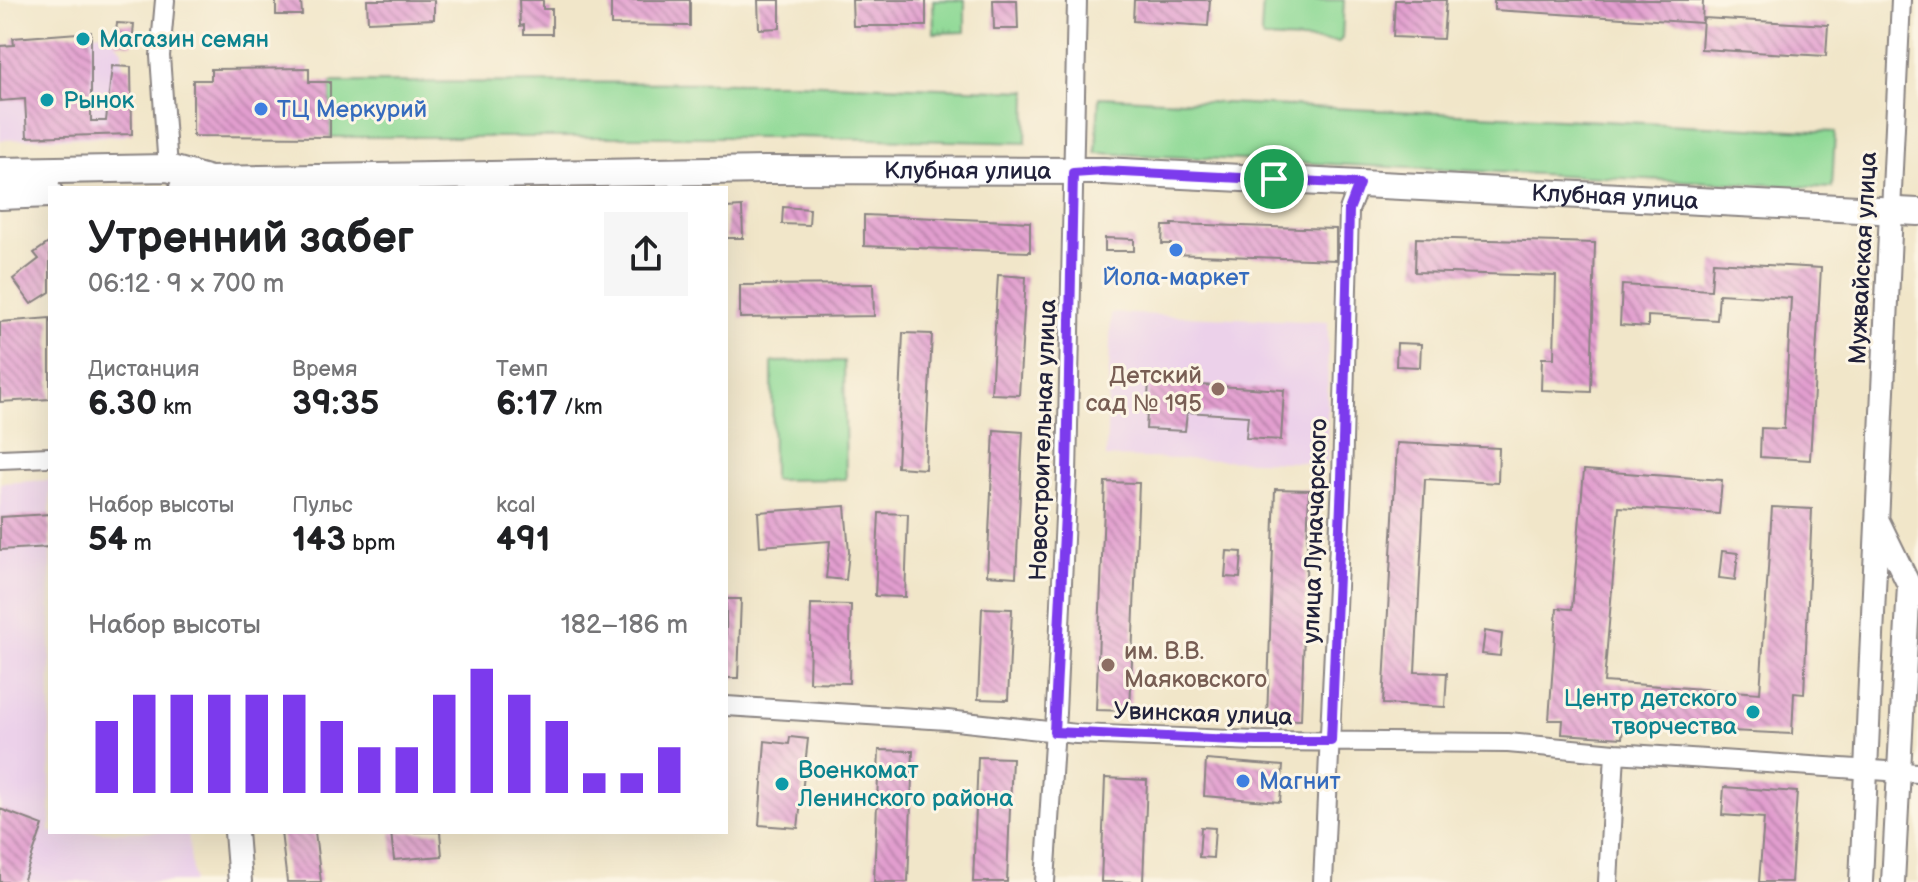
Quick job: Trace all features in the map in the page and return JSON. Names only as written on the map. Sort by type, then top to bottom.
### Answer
[{"type":"main road","name":"Клубная улица","points":[[0,171],[174,181],[765,170],[1103,171],[1918,212]]},
{"type":"main road","points":[[0,196],[48,194]]},
{"type":"street","points":[[165,0],[160,56],[174,181]]},
{"type":"street","name":"Новостроительная улица","points":[[1045,882],[1067,474],[1077,0]]},
{"type":"street","name":"Мужвайская улица","points":[[1861,882],[1901,0]]},
{"type":"street","name":"улица Луначарского","points":[[1323,882],[1342,480],[1349,210],[1359,184]]},
{"type":"street","points":[[0,459],[48,457]]},
{"type":"street","name":"Мужвайская улица","points":[[1877,519],[1909,585],[1909,772],[1893,882]]},
{"type":"street","name":"Увинская улица","points":[[728,706],[947,720],[1054,732],[1257,741],[1508,743],[1909,772]]},
{"type":"street","points":[[1608,882],[1615,753]]},
{"type":"street","points":[[236,834],[240,882]]},
{"type":"shaded area","points":[[108,33],[122,50],[126,136],[0,140],[0,46],[13,45],[13,38]]},
{"type":"shaded area","name":"Детский сад № 195","points":[[1111,313],[1328,322],[1327,463],[1106,457]]},
{"type":"shaded area","points":[[48,480],[48,834],[188,834],[193,882],[0,882],[0,483]]},
{"type":"green space","points":[[933,0],[965,0],[965,32],[934,33]]},
{"type":"green space","points":[[1263,0],[1344,0],[1342,38],[1339,42],[1264,38],[1261,34]]},
{"type":"green space","points":[[330,82],[794,83],[1027,91],[1026,143],[794,137],[330,137]]},
{"type":"green space","points":[[1099,97],[1835,132],[1832,188],[1096,153]]},
{"type":"green space","points":[[844,361],[846,479],[773,480],[772,362]]},
{"type":"building","points":[[276,0],[301,0],[302,15],[276,15]]},
{"type":"building","points":[[367,0],[434,0],[434,19],[368,22]]},
{"type":"building","points":[[519,0],[543,0],[543,9],[552,9],[552,34],[524,34],[524,25],[520,26]]},
{"type":"building","points":[[611,0],[690,0],[690,26],[611,25]]},
{"type":"building","points":[[758,0],[780,0],[780,28],[759,29]]},
{"type":"building","points":[[852,0],[926,0],[926,26],[853,26]]},
{"type":"building","points":[[993,0],[1017,0],[1018,29],[994,29]]},
{"type":"building","points":[[1134,0],[1210,0],[1208,26],[1133,21]]},
{"type":"building","points":[[1395,0],[1446,0],[1443,39],[1393,37]]},
{"type":"building","points":[[1494,0],[1703,0],[1702,23],[1494,10]]},
{"type":"building","points":[[1703,18],[1828,25],[1826,56],[1701,49]]},
{"type":"building","points":[[117,23],[134,24],[132,44],[115,42]]},
{"type":"building","points":[[91,32],[91,121],[106,121],[112,66],[131,67],[132,134],[27,137],[25,99],[0,101],[0,46],[14,45],[13,38]]},
{"type":"building","name":"ТЦ Меркурий","points":[[309,68],[309,82],[330,82],[330,137],[193,136],[193,80],[211,80],[211,69]]},
{"type":"building","points":[[742,207],[743,238],[728,238],[728,208]]},
{"type":"building","points":[[783,207],[810,209],[809,225],[782,224]]},
{"type":"building","points":[[864,215],[1030,222],[1030,252],[864,246]]},
{"type":"building","points":[[1163,226],[1336,229],[1336,260],[1171,254],[1171,244],[1162,244]]},
{"type":"building","points":[[1105,238],[1134,239],[1134,251],[1105,251]]},
{"type":"building","points":[[1416,238],[1595,243],[1591,392],[1541,390],[1542,358],[1554,358],[1556,276],[1415,272]]},
{"type":"building","points":[[48,243],[48,293],[31,304],[13,279],[39,259],[34,253]]},
{"type":"building","points":[[1713,262],[1821,268],[1810,460],[1760,457],[1761,428],[1784,429],[1791,298],[1719,294],[1717,320],[1648,316],[1648,327],[1620,325],[1622,285],[1711,290]]},
{"type":"building","points":[[998,275],[1026,277],[1019,395],[991,394]]},
{"type":"building","points":[[873,284],[874,316],[740,318],[740,285]]},
{"type":"building","points":[[48,318],[48,399],[0,402],[0,322]]},
{"type":"building","points":[[903,333],[932,334],[925,469],[897,467]]},
{"type":"building","points":[[1397,343],[1421,344],[1420,367],[1396,366]]},
{"type":"building","points":[[1149,382],[1284,390],[1281,440],[1246,438],[1248,416],[1187,412],[1185,431],[1146,429]]},
{"type":"building","points":[[994,430],[1023,432],[1016,577],[987,575]]},
{"type":"building","points":[[1397,443],[1499,448],[1498,483],[1425,479],[1415,672],[1447,673],[1445,707],[1383,704]]},
{"type":"building","points":[[1584,470],[1722,480],[1719,514],[1619,507],[1604,682],[1760,693],[1772,507],[1812,509],[1804,694],[1794,693],[1792,734],[1623,726],[1622,738],[1562,734],[1563,720],[1549,720],[1557,608],[1572,609]]},
{"type":"building","points":[[1105,482],[1139,483],[1130,711],[1096,710]]},
{"type":"building","points":[[1275,489],[1309,490],[1301,720],[1267,719]]},
{"type":"building","points":[[845,506],[849,552],[846,580],[826,578],[830,541],[760,546],[758,512]]},
{"type":"building","points":[[879,513],[908,514],[905,597],[875,596]]},
{"type":"building","points":[[48,514],[48,547],[0,550],[0,517]]},
{"type":"building","points":[[1227,551],[1242,552],[1240,578],[1225,577]]},
{"type":"building","points":[[1722,551],[1738,553],[1735,580],[1719,578]]},
{"type":"building","points":[[728,599],[741,599],[738,678],[728,678]]},
{"type":"building","points":[[811,604],[851,605],[849,683],[809,682]]},
{"type":"building","points":[[982,608],[1012,609],[1008,700],[978,699]]},
{"type":"building","points":[[1485,631],[1502,634],[1500,656],[1482,654]]},
{"type":"building","name":"Военкомат Ленинского района","points":[[790,737],[808,739],[798,828],[759,825],[765,741],[789,744]]},
{"type":"building","points":[[879,750],[913,751],[908,882],[874,882]]},
{"type":"building","points":[[978,757],[1012,758],[1007,882],[973,882]]},
{"type":"building","name":"Магнит","points":[[1206,760],[1283,766],[1280,802],[1204,796]]},
{"type":"building","points":[[1105,778],[1147,780],[1143,882],[1101,882]]},
{"type":"building","points":[[1724,787],[1797,792],[1791,882],[1759,882],[1764,818],[1722,815]]},
{"type":"building","points":[[0,809],[43,825],[23,882],[0,882]]},
{"type":"building","points":[[1201,827],[1215,828],[1213,858],[1199,857]]},
{"type":"building","points":[[281,834],[315,834],[321,882],[287,882]]},
{"type":"building","points":[[391,834],[440,834],[442,856],[394,860]]},
{"type":"place","name":"Магазин семян","points":[[83,39]]},
{"type":"place","name":"Рынок","points":[[47,100]]},
{"type":"place","name":"ТЦ Меркурий","points":[[261,109]]},
{"type":"place","name":"Йола-маркет","points":[[1176,250]]},
{"type":"place","name":"Детский сад № 195","points":[[1218,389]]},
{"type":"place","name":"им. В.В. Маяковского","points":[[1108,665]]},
{"type":"place","name":"Центр детского творчества","points":[[1753,712]]},
{"type":"place","name":"Магнит","points":[[1243,781]]},
{"type":"place","name":"Военкомат Ленинского района","points":[[782,784]]},
{"type":"route","points":[[1103,171],[1274,179],[1359,184],[1349,210],[1331,741],[1257,741],[1054,732],[1067,474],[1073,173],[1103,171]]}]
